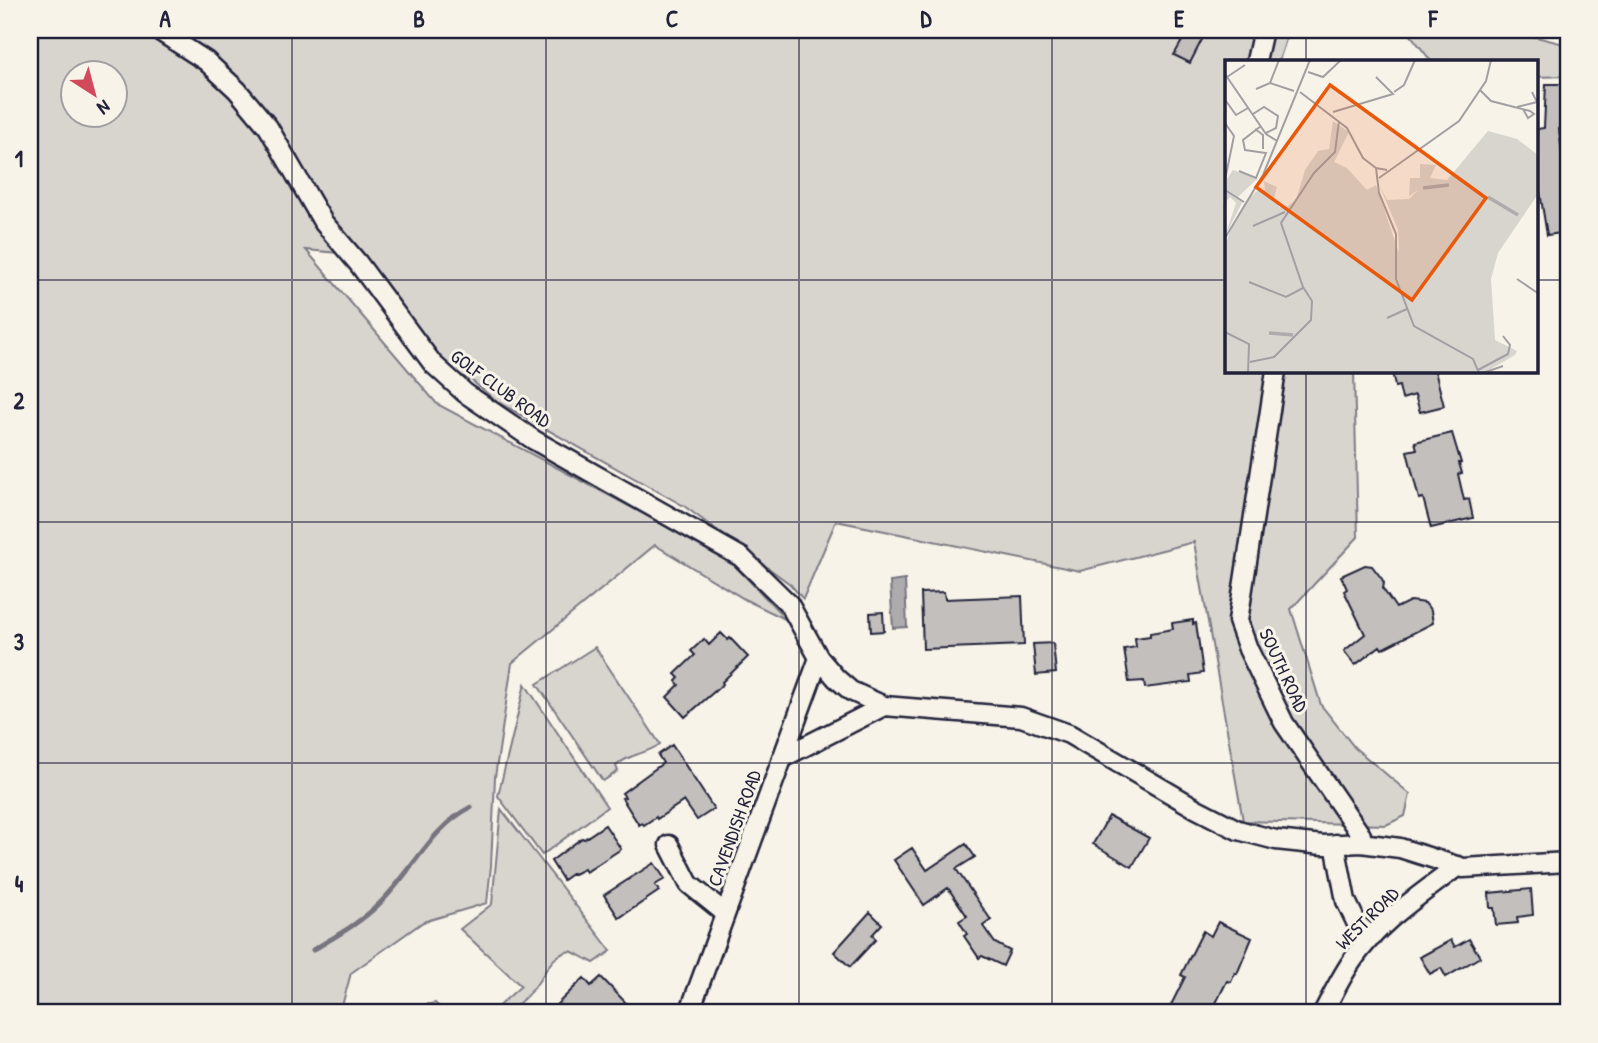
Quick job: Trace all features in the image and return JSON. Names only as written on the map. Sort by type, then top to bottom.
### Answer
[{"type":"street","name":"GOLF CLUB ROAD","points":[[158,30],[206,61],[237,90],[268,127],[323,222],[358,263],[433,364],[465,393],[534,440],[741,558],[789,604],[819,658],[836,678],[851,691],[884,706]]},
{"type":"street","points":[[1256,60],[1263,30]]},
{"type":"street","name":"SOUTH ROAD","points":[[1276,373],[1238,621],[1248,649],[1284,723],[1361,835],[1361,843]]},
{"type":"street","name":"CAVENDISH ROAD","points":[[688,1013],[819,658]]},
{"type":"street","points":[[782,758],[884,706],[1020,717],[1069,734],[1196,809],[1238,830],[1276,840],[1361,843],[1400,848],[1458,866],[1568,862]]},
{"type":"street","points":[[1335,844],[1346,901],[1357,924],[1372,937]]},
{"type":"street","points":[[669,845],[689,884],[725,913]]},
{"type":"street","name":"WEST ROAD","points":[[1322,1013],[1353,959],[1372,937],[1458,866]]},
{"type":"shaded area","points":[[30,30],[1289,30],[1279,60],[1225,60],[1225,373],[1354,373],[1358,537],[1291,609],[1321,705],[1355,748],[1410,794],[1405,816],[1386,825],[1243,821],[1194,542],[1080,571],[836,521],[803,599],[790,584],[684,506],[496,401],[470,379],[433,364],[339,253],[306,250],[437,404],[644,514],[735,566],[787,620],[746,600],[655,545],[512,663],[495,777],[487,903],[423,922],[351,973],[340,1013],[30,1013]]},
{"type":"shaded area","points":[[1407,30],[1525,30],[1528,35],[1568,45],[1568,76],[1538,77],[1538,60],[1430,60]]},
{"type":"shaded area","points":[[905,580],[907,627],[893,628],[890,582]]},
{"type":"shaded area","points":[[595,647],[660,744],[621,762],[616,766],[618,771],[603,781],[537,684]]},
{"type":"shaded area","points":[[525,684],[607,807],[542,855],[498,796]]},
{"type":"shaded area","points":[[501,809],[611,951],[594,963],[571,951],[559,956],[550,964],[530,993],[508,1013],[493,1011],[521,986],[460,929],[492,904]]},
{"type":"shaded area","points":[[435,1003],[446,1013],[399,1013],[412,1007]]},
{"type":"building","points":[[1160,30],[1207,30],[1190,63],[1174,55],[1182,41]]},
{"type":"building","points":[[1546,84],[1568,84],[1568,122],[1559,129],[1568,202],[1568,232],[1547,235],[1538,180],[1538,129],[1544,128]]},
{"type":"building","points":[[1392,373],[1436,373],[1444,406],[1420,412],[1415,395],[1402,399],[1399,386],[1395,387]]},
{"type":"building","points":[[1452,433],[1461,463],[1462,473],[1458,474],[1464,500],[1469,499],[1473,518],[1431,528],[1423,498],[1419,499],[1407,451],[1417,449],[1415,442]]},
{"type":"building","points":[[1365,565],[1372,566],[1382,579],[1383,589],[1396,608],[1410,601],[1425,603],[1431,611],[1433,623],[1382,649],[1380,646],[1355,665],[1344,651],[1365,634],[1344,591],[1347,589],[1341,576]]},
{"type":"building","points":[[944,592],[945,599],[1022,596],[1024,645],[923,649],[921,593]]},
{"type":"building","points":[[883,612],[884,631],[871,632],[870,613]]},
{"type":"building","points":[[1193,620],[1193,624],[1196,623],[1203,673],[1190,675],[1191,682],[1145,688],[1144,681],[1129,682],[1124,649],[1136,647],[1135,638],[1173,629],[1172,623]]},
{"type":"building","points":[[721,633],[728,640],[730,638],[748,657],[723,684],[685,717],[667,697],[679,685],[676,681],[679,678],[675,674],[695,655],[691,651],[704,639],[709,645]]},
{"type":"building","points":[[1053,643],[1056,673],[1036,675],[1033,644]]},
{"type":"building","points":[[672,745],[714,809],[697,820],[684,801],[657,819],[656,817],[644,825],[639,825],[622,798],[625,797],[622,793],[663,763],[658,755]]},
{"type":"building","points":[[1109,816],[1149,838],[1132,867],[1093,844]]},
{"type":"building","points":[[605,825],[621,849],[586,872],[584,869],[563,880],[551,861]]},
{"type":"building","points":[[966,844],[975,857],[956,869],[991,920],[983,926],[995,943],[1010,951],[1003,966],[982,956],[979,958],[964,936],[967,934],[959,921],[967,916],[948,888],[924,905],[894,860],[912,848],[927,870]]},
{"type":"building","points":[[654,863],[665,879],[655,885],[659,891],[619,918],[604,895]]},
{"type":"building","points":[[1531,889],[1533,915],[1517,917],[1518,923],[1496,925],[1494,908],[1490,908],[1489,893]]},
{"type":"building","points":[[870,912],[882,924],[872,935],[876,939],[850,967],[834,952]]},
{"type":"building","points":[[1218,922],[1252,938],[1237,974],[1235,973],[1231,982],[1227,981],[1211,1013],[1167,1013],[1185,977],[1181,975],[1203,931],[1211,936]]},
{"type":"building","points":[[1469,939],[1480,957],[1446,977],[1441,968],[1430,974],[1420,957],[1451,940],[1455,947]]},
{"type":"building","points":[[601,977],[628,1005],[619,1013],[548,1013],[584,978],[591,986]]},
{"type":"waterway","points":[[313,950],[372,911],[444,827],[471,807]]}]
